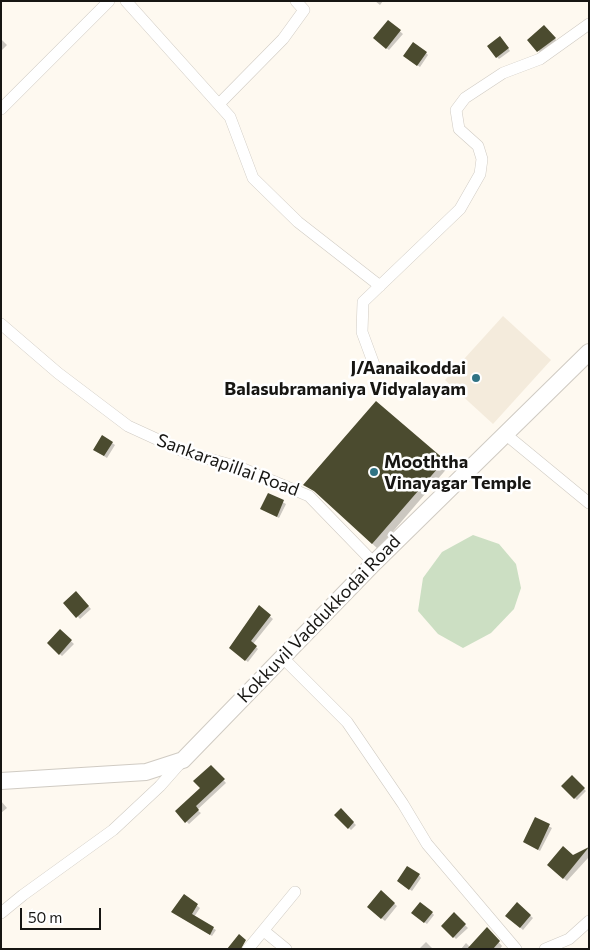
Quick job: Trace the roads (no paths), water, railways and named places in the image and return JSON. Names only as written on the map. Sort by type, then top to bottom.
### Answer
[{"type":"main road","name":"Kokkuvil Vaddukkodai Road","points":[[1,781],[146,772],[183,760],[374,563],[504,433],[589,352]]},
{"type":"street","points":[[1,109],[109,1]]},
{"type":"street","points":[[126,1],[230,117],[253,178],[298,222],[380,286]]},
{"type":"street","points":[[219,104],[288,32],[304,10],[296,1]]},
{"type":"street","points":[[376,370],[362,332],[363,302],[460,209],[480,174],[482,159],[478,146],[459,129],[456,110],[465,98],[503,73],[540,59],[589,24]]},
{"type":"street","name":"Sankarapillai Road","points":[[1,324],[58,373],[128,426],[187,454],[239,467],[310,496],[374,563]]},
{"type":"street","points":[[504,433],[589,503]]},
{"type":"street","points":[[282,657],[347,722],[403,804],[427,844],[516,949]]},
{"type":"street","points":[[1,913],[113,830],[160,786],[183,760]]},
{"type":"street","points":[[248,949],[294,892]]},
{"type":"street","points":[[545,949],[569,939],[589,921]]},
{"type":"street","points":[[264,931],[286,949]]},
{"type":"place","name":"J/Aanaikoddai Balasubramaniya Vidyalayam","points":[[476,378]]},
{"type":"place","name":"Mooththa Vinayagar Temple","points":[[374,472]]}]
